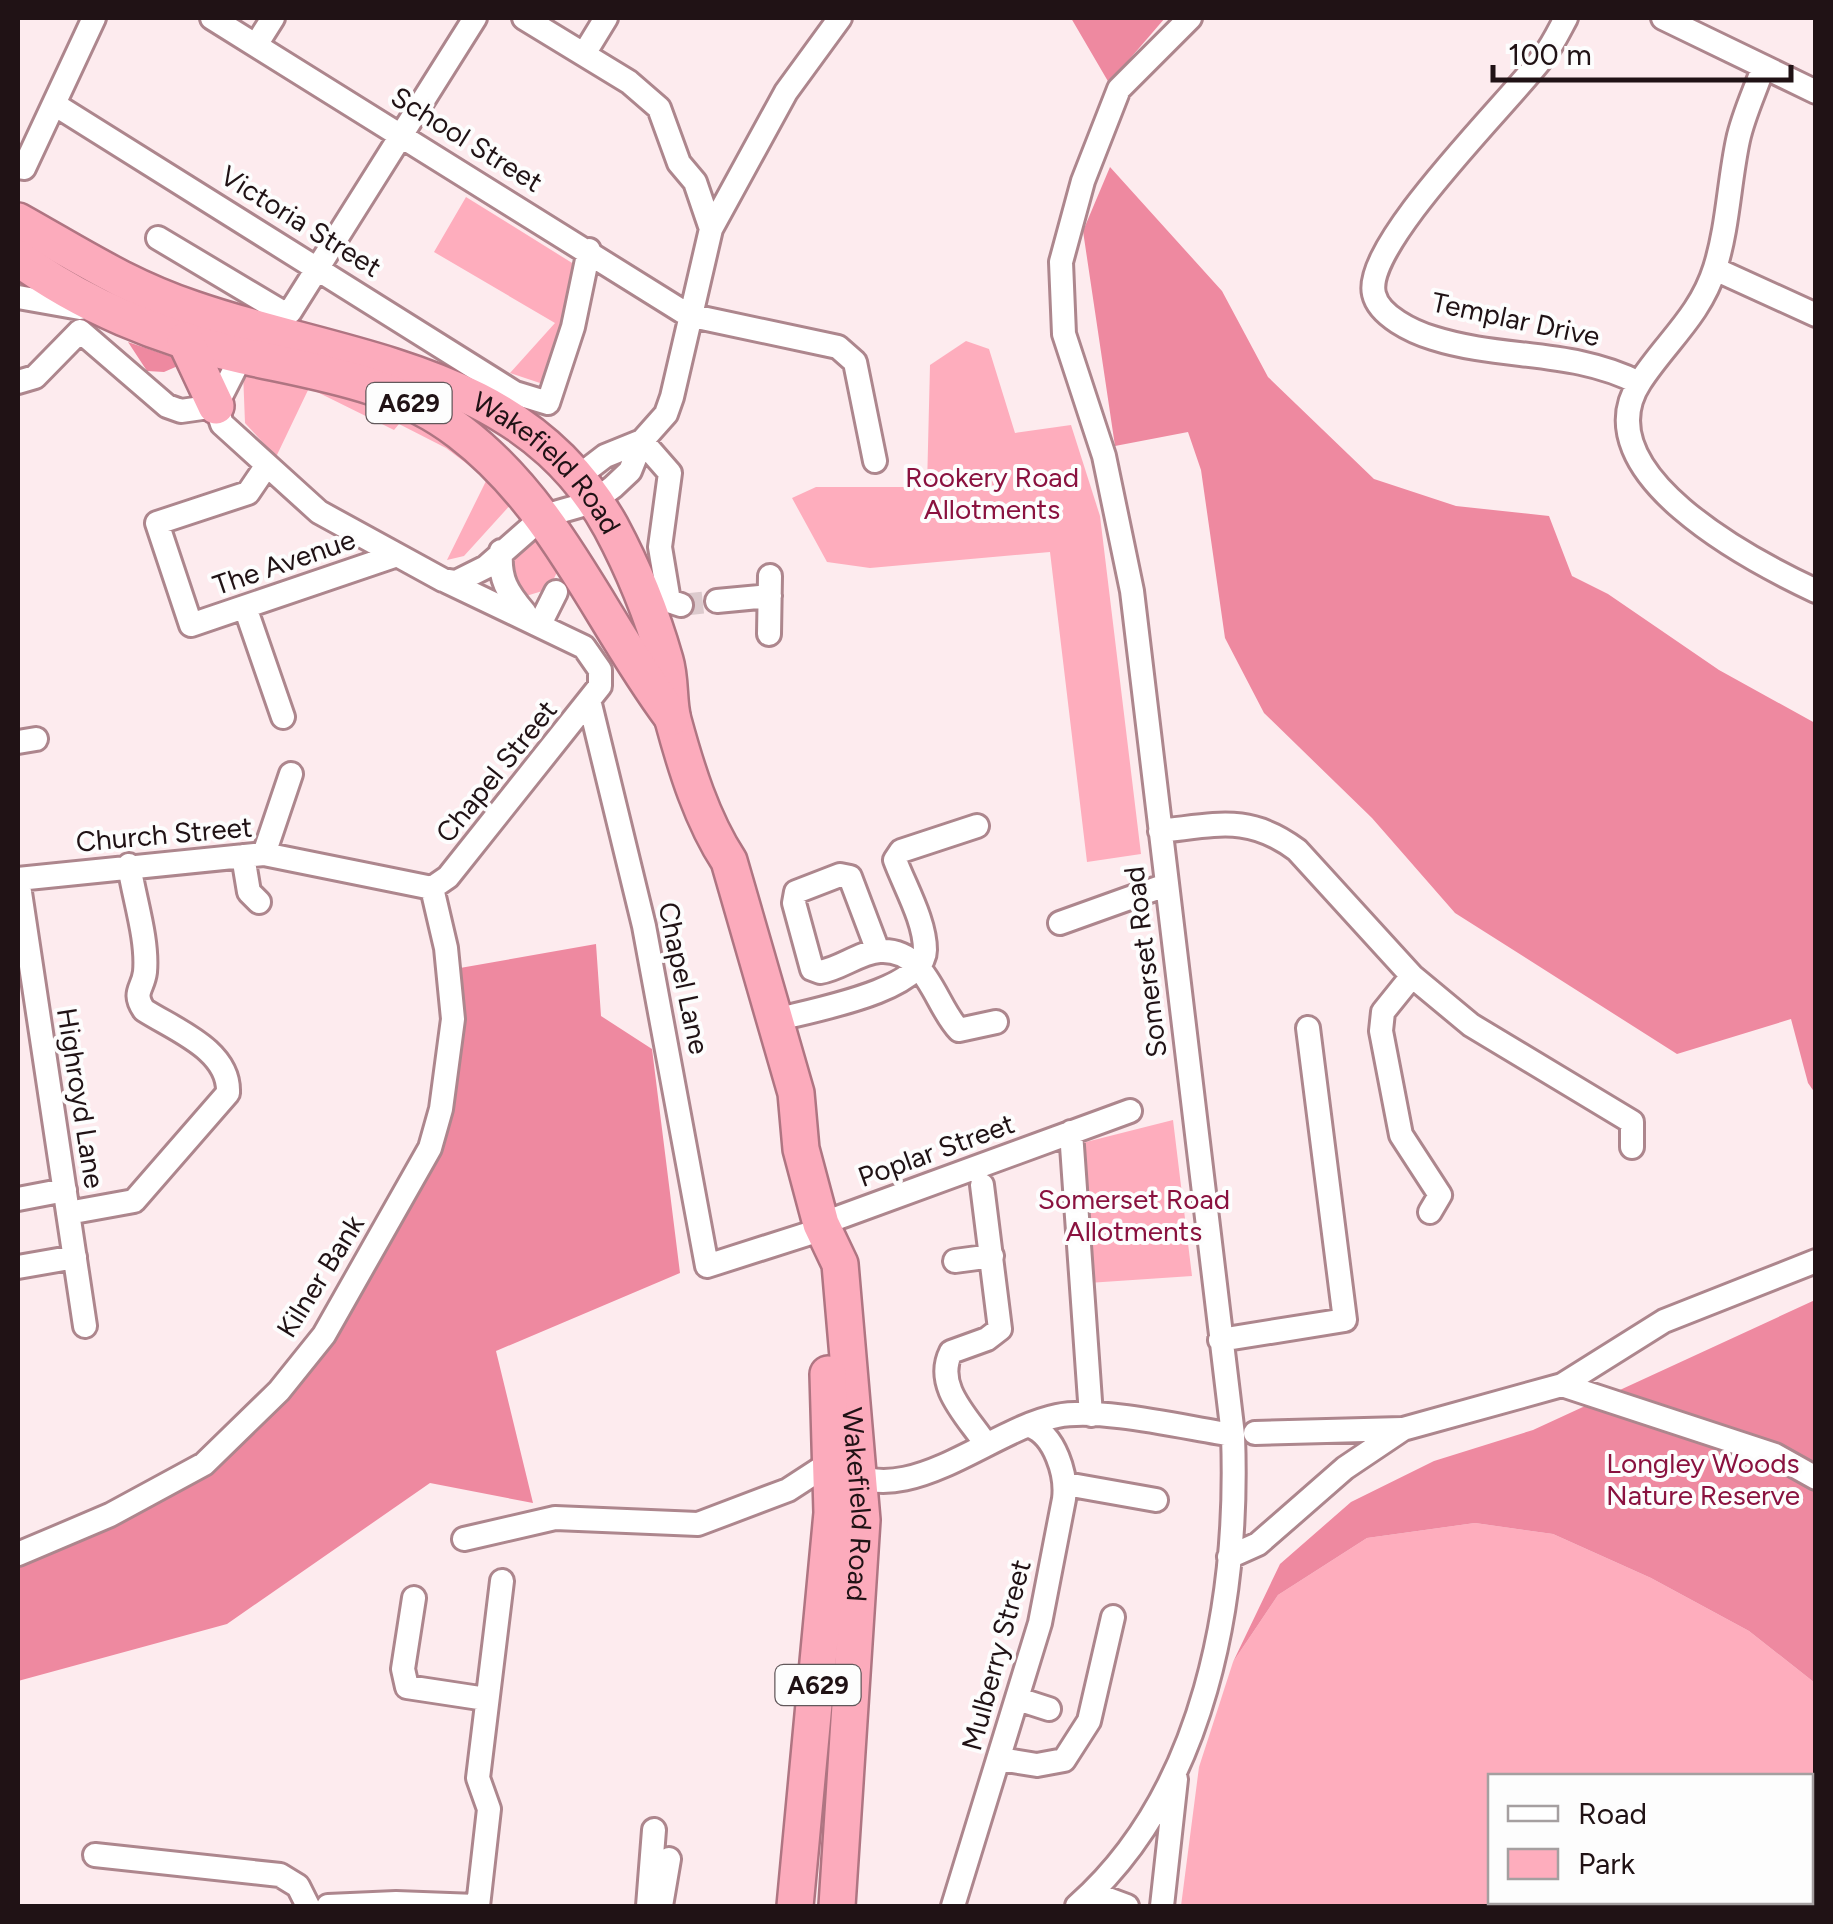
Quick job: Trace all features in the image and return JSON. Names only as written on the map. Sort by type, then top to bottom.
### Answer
[{"type":"highway","name":"Wakefield Road","points":[[18,221],[82,262],[150,294],[281,322],[450,384],[512,421],[546,447],[624,642],[640,675],[672,718]]},
{"type":"highway","name":"Wakefield Road","points":[[20,272],[118,316],[186,340],[346,378],[420,408],[610,524],[637,582],[666,664],[672,718],[710,831],[729,861],[796,1093],[801,1149],[822,1227],[840,1264],[861,1482],[860,1570],[837,1906]]},
{"type":"highway","points":[[186,340],[216,406]]},
{"type":"highway","points":[[450,384],[466,410],[571,502]]},
{"type":"highway","name":"Wakefield Road","points":[[710,831],[712,882],[772,1089],[801,1149]]},
{"type":"highway","name":"Wakefield Road","points":[[795,1906],[826,1601],[831,1462],[827,1360],[817,1265],[822,1227]]},
{"type":"street","points":[[21,166],[94,18]]},
{"type":"street","name":"School Street","points":[[212,18],[688,315]]},
{"type":"street","points":[[256,44],[273,18]]},
{"type":"street","points":[[18,382],[35,377],[80,331],[167,406],[181,411],[216,406],[239,355],[250,342],[281,322],[475,18]]},
{"type":"street","points":[[524,18],[584,54],[659,108],[678,163],[695,182],[711,230]]},
{"type":"street","points":[[584,54],[606,18]]},
{"type":"street","points":[[443,580],[469,579],[501,551],[571,502],[630,471],[642,441],[666,414],[711,230],[786,92],[840,18]]},
{"type":"street","name":"Somerset Road","points":[[1084,1900],[1176,1775],[1207,1679],[1229,1557],[1244,1434],[1220,1340],[1132,591],[1104,456],[1064,334],[1061,262],[1082,181],[1119,89],[1190,18]]},
{"type":"street","name":"Templar Drive","points":[[1566,18],[1545,56],[1428,188],[1373,278],[1374,297],[1386,314],[1431,338],[1574,358],[1639,383]]},
{"type":"street","points":[[1663,18],[1816,92]]},
{"type":"street","points":[[1763,68],[1739,136],[1715,269],[1681,335],[1639,383],[1631,404],[1629,430],[1646,476],[1766,568],[1816,591]]},
{"type":"street","name":"Victoria Street","points":[[54,104],[515,392],[548,402],[573,327],[589,250]]},
{"type":"street","points":[[168,250],[282,312],[281,322]]},
{"type":"street","points":[[20,272],[82,262]]},
{"type":"street","points":[[1715,269],[1816,314]]},
{"type":"street","points":[[688,315],[838,346],[855,362],[875,461]]},
{"type":"street","name":"Chapel Lane","points":[[216,406],[222,424],[320,512],[443,580],[584,646],[600,670],[595,695],[644,926],[707,1266]]},
{"type":"street","points":[[642,441],[670,473],[671,491],[654,507],[669,601],[680,605]]},
{"type":"street","name":"The Avenue","points":[[266,466],[248,493],[157,523],[192,625],[396,555]]},
{"type":"street","points":[[501,551],[500,573],[506,590],[535,622],[556,592]]},
{"type":"street","points":[[718,602],[770,586],[769,634]]},
{"type":"street","points":[[245,607],[283,717]]},
{"type":"street","name":"Chapel Street","points":[[432,888],[448,877],[595,695]]},
{"type":"street","points":[[259,902],[249,892],[253,855],[291,774]]},
{"type":"street","points":[[1160,831],[1253,824],[1276,834],[1297,850],[1412,976],[1471,1025],[1642,1118],[1632,1147]]},
{"type":"street","points":[[776,1020],[893,986],[919,968],[926,955],[924,937],[895,860],[901,851],[977,826]]},
{"type":"street","name":"Church Street","points":[[18,879],[253,855],[432,888]]},
{"type":"street","points":[[18,1198],[134,1201],[228,1093],[228,1079],[218,1058],[144,1010],[138,1001],[136,989],[145,970],[129,865]]},
{"type":"street","points":[[878,951],[850,877],[840,875],[796,892],[794,903],[812,969],[832,970],[878,951],[919,968],[960,1030],[996,1022]]},
{"type":"street","name":"Highroyd Lane","points":[[18,879],[23,952],[85,1326]]},
{"type":"street","points":[[1060,923],[1166,886]]},
{"type":"street","name":"Kilner Bank","points":[[18,1554],[110,1515],[204,1464],[279,1392],[324,1335],[430,1148],[442,1109],[453,1019],[446,948],[432,888]]},
{"type":"street","points":[[1412,976],[1383,1012],[1381,1031],[1401,1135],[1444,1200]]},
{"type":"street","points":[[1220,1340],[1345,1320],[1308,1028]]},
{"type":"street","name":"Poplar Street","points":[[707,1266],[822,1227],[1130,1110]]},
{"type":"street","points":[[1071,1132],[1091,1415]]},
{"type":"street","points":[[982,1185],[1000,1329],[987,1339],[950,1352],[944,1365],[944,1379],[985,1443]]},
{"type":"street","points":[[955,1262],[992,1256]]},
{"type":"street","points":[[18,1268],[75,1257]]},
{"type":"street","points":[[464,1539],[555,1518],[698,1524],[788,1490],[831,1462],[861,1482],[912,1478],[1020,1426],[1058,1416],[1091,1415],[1244,1434],[1403,1429],[1562,1385],[1664,1321],[1816,1261]]},
{"type":"street","points":[[1562,1385],[1775,1456],[1816,1478]]},
{"type":"street","points":[[1030,1426],[1044,1434],[1066,1484],[1156,1500]]},
{"type":"street","points":[[1229,1557],[1258,1544],[1346,1468],[1403,1429]]},
{"type":"street","name":"Mulberry Street","points":[[954,1906],[1040,1623],[1066,1484]]},
{"type":"street","points":[[328,1906],[473,1906],[489,1810],[478,1778],[502,1581]]},
{"type":"street","points":[[414,1598],[403,1669],[407,1686],[486,1699]]},
{"type":"street","points":[[1000,1759],[1037,1764],[1064,1760],[1089,1721],[1113,1618]]},
{"type":"street","points":[[1018,1699],[1049,1708]]},
{"type":"street","points":[[1162,1906],[1176,1775]]},
{"type":"street","points":[[648,1906],[654,1830]]},
{"type":"street","points":[[95,1855],[280,1875],[298,1886],[308,1906]]},
{"type":"street","points":[[661,1906],[669,1859]]},
{"type":"street","points":[[1084,1900],[1127,1906]]},
{"type":"green space","points":[[1071,18],[1165,18],[1109,83]]},
{"type":"green space","points":[[1110,167],[1222,291],[1268,377],[1374,479],[1456,506],[1549,516],[1572,576],[1608,594],[1719,670],[1815,723],[1815,1093],[1808,1083],[1791,1019],[1677,1054],[1455,913],[1372,818],[1264,713],[1225,638],[1201,470],[1188,432],[1115,446],[1083,231]]},
{"type":"green space","points":[[466,197],[577,266],[548,377],[540,383],[510,373],[555,323],[434,252]]},
{"type":"green space","name":"Rookery Road Allotments","points":[[966,341],[989,349],[1015,433],[1071,425],[1100,516],[1141,854],[1087,862],[1050,552],[870,568],[827,562],[792,498],[816,487],[927,487],[930,365]]},
{"type":"green space","points":[[128,342],[187,362],[164,372],[147,371]]},
{"type":"green space","points":[[243,372],[378,401],[449,438],[513,502],[464,556],[447,560],[487,479],[446,448],[399,424],[394,430],[309,388],[276,457],[245,423]]},
{"type":"green space","points":[[532,541],[553,547],[558,570],[549,589],[526,596],[512,583],[511,557]]},
{"type":"green space","points":[[596,944],[601,1016],[652,1049],[680,1273],[496,1351],[533,1503],[430,1483],[227,1624],[18,1681],[18,1562],[209,1474],[333,1344],[433,1168],[463,1027],[460,968]]},
{"type":"green space","name":"Somerset Road Allotments","points":[[1173,1120],[1192,1276],[1088,1283],[1078,1144]]},
{"type":"green space","name":"Longley Woods Nature Reserve","points":[[1815,1300],[1815,1683],[1749,1631],[1651,1578],[1553,1534],[1475,1523],[1367,1538],[1278,1595],[1233,1662],[1280,1564],[1351,1502],[1434,1461],[1533,1430]]},
{"type":"green space","points":[[1475,1523],[1553,1534],[1651,1578],[1749,1631],[1815,1683],[1815,1906],[1181,1906],[1199,1767],[1233,1662],[1278,1595],[1367,1538]]},
{"type":"tunnel","points":[[681,605],[717,601]]}]
